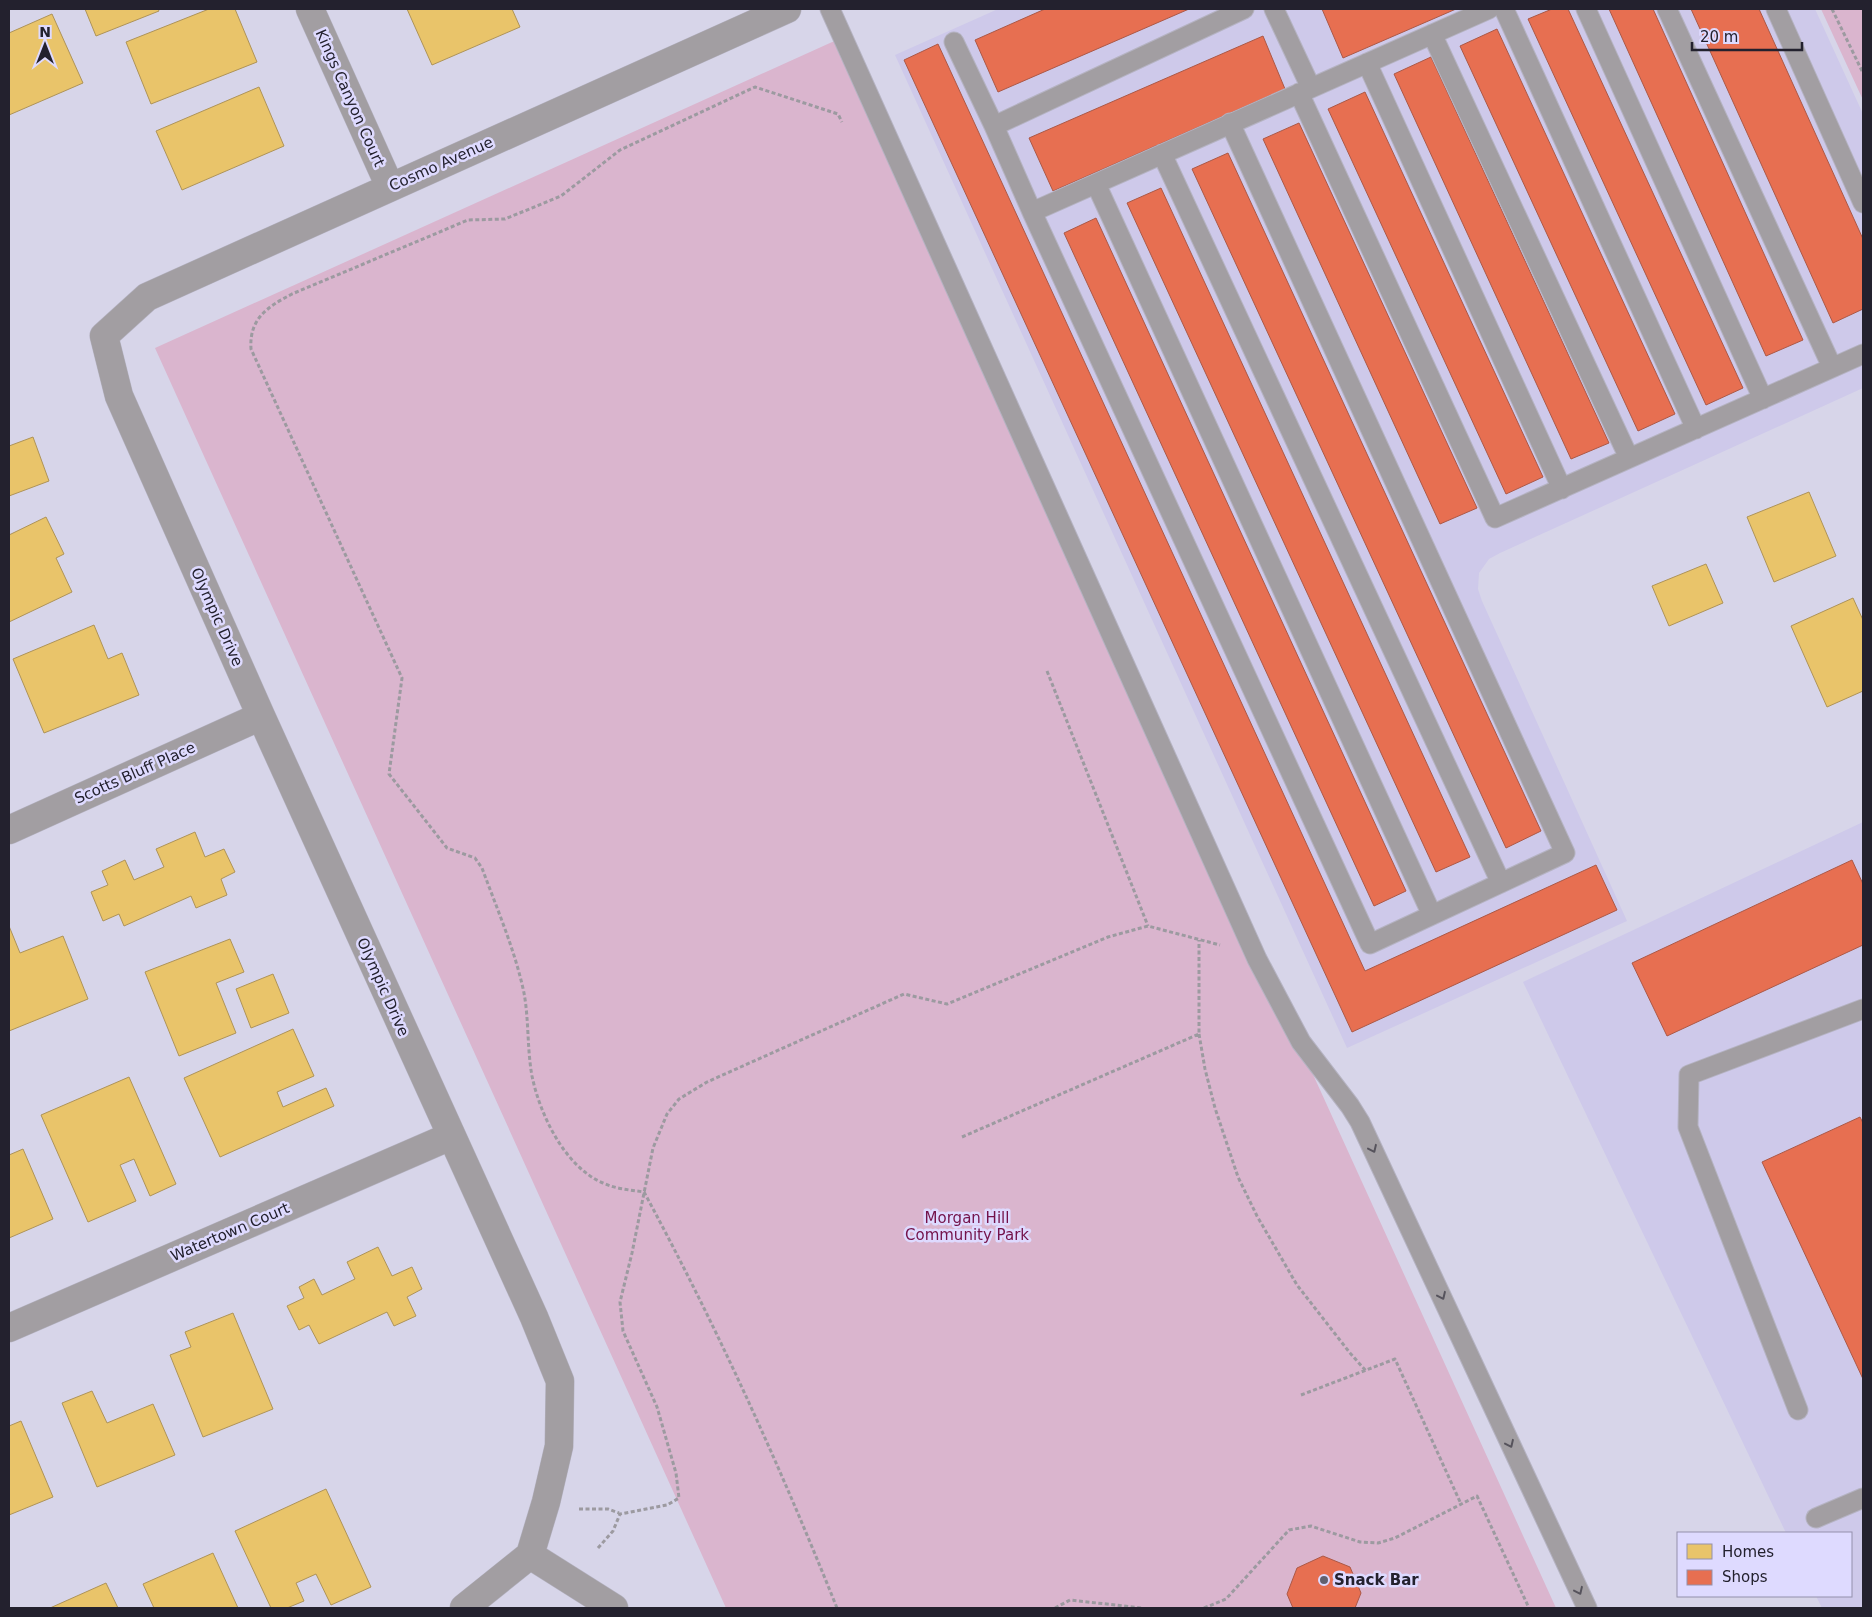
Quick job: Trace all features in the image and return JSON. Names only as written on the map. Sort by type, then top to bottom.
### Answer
[{"type":"street","name":"Kings Canyon Court","points":[[310,9],[390,187]]},
{"type":"street","name":"Cosmo Avenue","points":[[104,336],[147,297],[788,9]]},
{"type":"street","name":"Olympic Drive","points":[[104,336],[119,396],[261,716],[534,1317],[560,1381],[559,1446],[546,1502],[530,1555]]},
{"type":"street","name":"Scotts Bluff Place","points":[[9,830],[261,716]]},
{"type":"street","name":"Watertown Court","points":[[9,1328],[451,1136]]},
{"type":"street","points":[[464,1608],[530,1555],[614,1608]]},
{"type":"lane","points":[[830,9],[1252,948],[1301,1042],[1350,1106],[1364,1131],[1587,1608]]},
{"type":"lane","points":[[994,126],[1244,9]]},
{"type":"lane","points":[[1274,9],[1305,91],[1495,518],[1863,354]]},
{"type":"lane","points":[[1032,212],[1489,9]]},
{"type":"lane","points":[[1504,9],[1696,429]]},
{"type":"lane","points":[[1586,9],[1763,399]]},
{"type":"lane","points":[[1667,9],[1832,367]]},
{"type":"lane","points":[[1776,9],[1863,203]]},
{"type":"lane","points":[[1432,34],[1629,458]]},
{"type":"lane","points":[[954,42],[1370,944],[1565,853],[1230,124]]},
{"type":"lane","points":[[1367,63],[1562,489]]},
{"type":"lane","points":[[1162,154],[1501,883]]},
{"type":"lane","points":[[1096,184],[1432,915]]},
{"type":"lane","points":[[1798,1410],[1688,1127],[1689,1075],[1863,1009]]},
{"type":"lane","points":[[1816,1518],[1863,1498]]},
{"type":"path","points":[[1832,9],[1863,73]]},
{"type":"path","points":[[644,1192],[619,1189],[602,1183],[583,1172],[551,1130],[539,1100],[532,1075],[524,996],[518,969],[482,868],[475,858],[447,848],[389,774],[402,678],[251,349],[250,336],[263,313],[273,304],[468,220],[505,219],[561,196],[620,150],[755,87],[838,114],[842,122]]},
{"type":"path","points":[[1047,671],[1148,926]]},
{"type":"path","points":[[578,1509],[608,1509],[620,1514],[667,1505],[680,1498],[676,1473],[657,1407],[622,1331],[620,1302],[654,1148],[667,1114],[678,1099],[707,1082],[904,994],[948,1004],[1108,937],[1148,926],[1228,947],[1252,948]]},
{"type":"path","points":[[1199,940],[1199,1034],[1205,1069],[1215,1108],[1238,1177],[1253,1208],[1298,1285],[1366,1371]]},
{"type":"path","points":[[962,1137],[1199,1034]]},
{"type":"path","points":[[644,1192],[686,1271],[756,1418],[837,1608]]},
{"type":"path","points":[[1301,1395],[1395,1359],[1461,1504]]},
{"type":"path","points":[[1204,1608],[1226,1599],[1289,1530],[1311,1526],[1360,1542],[1378,1543],[1395,1538],[1477,1496],[1529,1608]]},
{"type":"path","points":[[598,1548],[613,1531],[620,1514]]},
{"type":"path","points":[[1055,1608],[1070,1600],[1142,1608]]},
{"type":"shaded area","points":[[998,9],[1815,9],[1863,114],[1863,388],[1500,553],[1489,559],[1479,573],[1478,589],[1482,601],[1627,921],[1347,1048],[895,55]]},
{"type":"shaded area","points":[[1863,822],[1863,1608],[1822,1608],[1816,1597],[1852,1597],[1852,1532],[1786,1532],[1523,982]]},
{"type":"green space","points":[[1821,9],[1863,9],[1863,100]]},
{"type":"green space","name":"Morgan Hill Community Park","points":[[841,38],[1556,1608],[726,1608],[155,348]]},
{"type":"building: Homes","points":[[85,9],[158,9],[159,11],[96,36]]},
{"type":"building: Homes","points":[[209,9],[235,9],[257,62],[151,104],[126,42]]},
{"type":"building: Homes","points":[[407,9],[512,9],[520,27],[432,65]]},
{"type":"building: Homes","points":[[52,14],[83,83],[9,115],[9,33]]},
{"type":"building: Homes","points":[[259,87],[284,146],[182,190],[156,131]]},
{"type":"building: Homes","points":[[33,437],[49,481],[9,496],[9,446]]},
{"type":"building: Homes","points":[[1809,492],[1836,556],[1774,582],[1747,517]]},
{"type":"building: Homes","points":[[46,517],[64,554],[56,558],[72,592],[9,622],[9,535]]},
{"type":"building: Homes","points":[[1706,564],[1723,603],[1669,626],[1652,586]]},
{"type":"building: Homes","points":[[1853,598],[1863,620],[1863,691],[1827,707],[1791,626]]},
{"type":"building: Homes","points":[[94,625],[108,659],[122,653],[139,695],[44,733],[13,659]]},
{"type":"building: Homes","points":[[195,832],[205,857],[224,849],[235,872],[221,879],[227,895],[196,908],[191,896],[124,926],[119,914],[103,921],[91,892],[108,885],[102,871],[125,860],[134,880],[164,867],[156,849]]},
{"type":"building: Homes","points":[[9,926],[20,953],[63,936],[88,999],[9,1031]]},
{"type":"building: Homes","points":[[230,939],[244,972],[216,983],[236,1033],[179,1056],[145,972]]},
{"type":"building: Homes","points":[[273,974],[289,1013],[251,1028],[236,989]]},
{"type":"building: Homes","points":[[293,1029],[314,1076],[277,1092],[283,1107],[326,1088],[334,1106],[220,1157],[184,1078]]},
{"type":"building: Homes","points":[[129,1077],[176,1184],[150,1196],[134,1159],[120,1165],[136,1201],[88,1222],[41,1115]]},
{"type":"building: Homes","points":[[23,1149],[53,1219],[9,1238],[9,1155]]},
{"type":"building: Homes","points":[[378,1247],[392,1276],[412,1267],[422,1289],[407,1297],[416,1316],[394,1326],[387,1312],[319,1344],[309,1325],[299,1330],[287,1306],[304,1298],[299,1287],[314,1279],[322,1295],[355,1279],[347,1262]]},
{"type":"building: Homes","points":[[233,1313],[273,1409],[203,1437],[170,1355],[191,1347],[185,1332]]},
{"type":"building: Homes","points":[[92,1391],[107,1423],[153,1404],[175,1455],[97,1487],[62,1403]]},
{"type":"building: Homes","points":[[21,1421],[53,1497],[9,1515],[9,1426]]},
{"type":"building: Homes","points":[[326,1489],[371,1587],[331,1605],[316,1574],[296,1583],[304,1601],[287,1608],[271,1608],[235,1531]]},
{"type":"building: Homes","points":[[213,1553],[238,1608],[154,1608],[143,1584]]},
{"type":"building: Homes","points":[[106,1583],[118,1608],[50,1608]]},
{"type":"building: Shops","points":[[1045,9],[1189,9],[998,92],[975,40]]},
{"type":"building: Shops","points":[[1322,9],[1456,9],[1343,58]]},
{"type":"building: Shops","points":[[1552,9],[1568,9],[1743,388],[1706,405],[1528,19]]},
{"type":"building: Shops","points":[[1609,9],[1653,9],[1803,340],[1766,356]]},
{"type":"building: Shops","points":[[1691,9],[1759,9],[1863,239],[1863,309],[1833,323]]},
{"type":"building: Shops","points":[[1497,29],[1675,414],[1638,431],[1460,46]]},
{"type":"building: Shops","points":[[1263,36],[1285,89],[1053,191],[1029,138]]},
{"type":"building: Shops","points":[[938,44],[1365,971],[1596,865],[1617,910],[1352,1032],[904,60]]},
{"type":"building: Shops","points":[[1431,57],[1609,443],[1571,459],[1394,74]]},
{"type":"building: Shops","points":[[1365,92],[1543,477],[1506,494],[1328,109]]},
{"type":"building: Shops","points":[[1299,123],[1477,508],[1440,524],[1263,139]]},
{"type":"building: Shops","points":[[1228,153],[1541,831],[1506,848],[1192,169]]},
{"type":"building: Shops","points":[[1161,188],[1470,857],[1436,872],[1127,203]]},
{"type":"building: Shops","points":[[1096,218],[1406,891],[1374,906],[1064,233]]},
{"type":"building: Shops","points":[[1852,860],[1863,884],[1863,945],[1667,1036],[1632,963]]},
{"type":"building: Shops","points":[[1860,1117],[1863,1123],[1863,1379],[1762,1162]]},
{"type":"building: Shops","name":"Snack Bar","points":[[1323,1556],[1350,1567],[1361,1593],[1355,1608],[1293,1608],[1287,1594],[1297,1568]]},
{"type":"place","name":"Snack Bar","points":[[1324,1580]]}]
